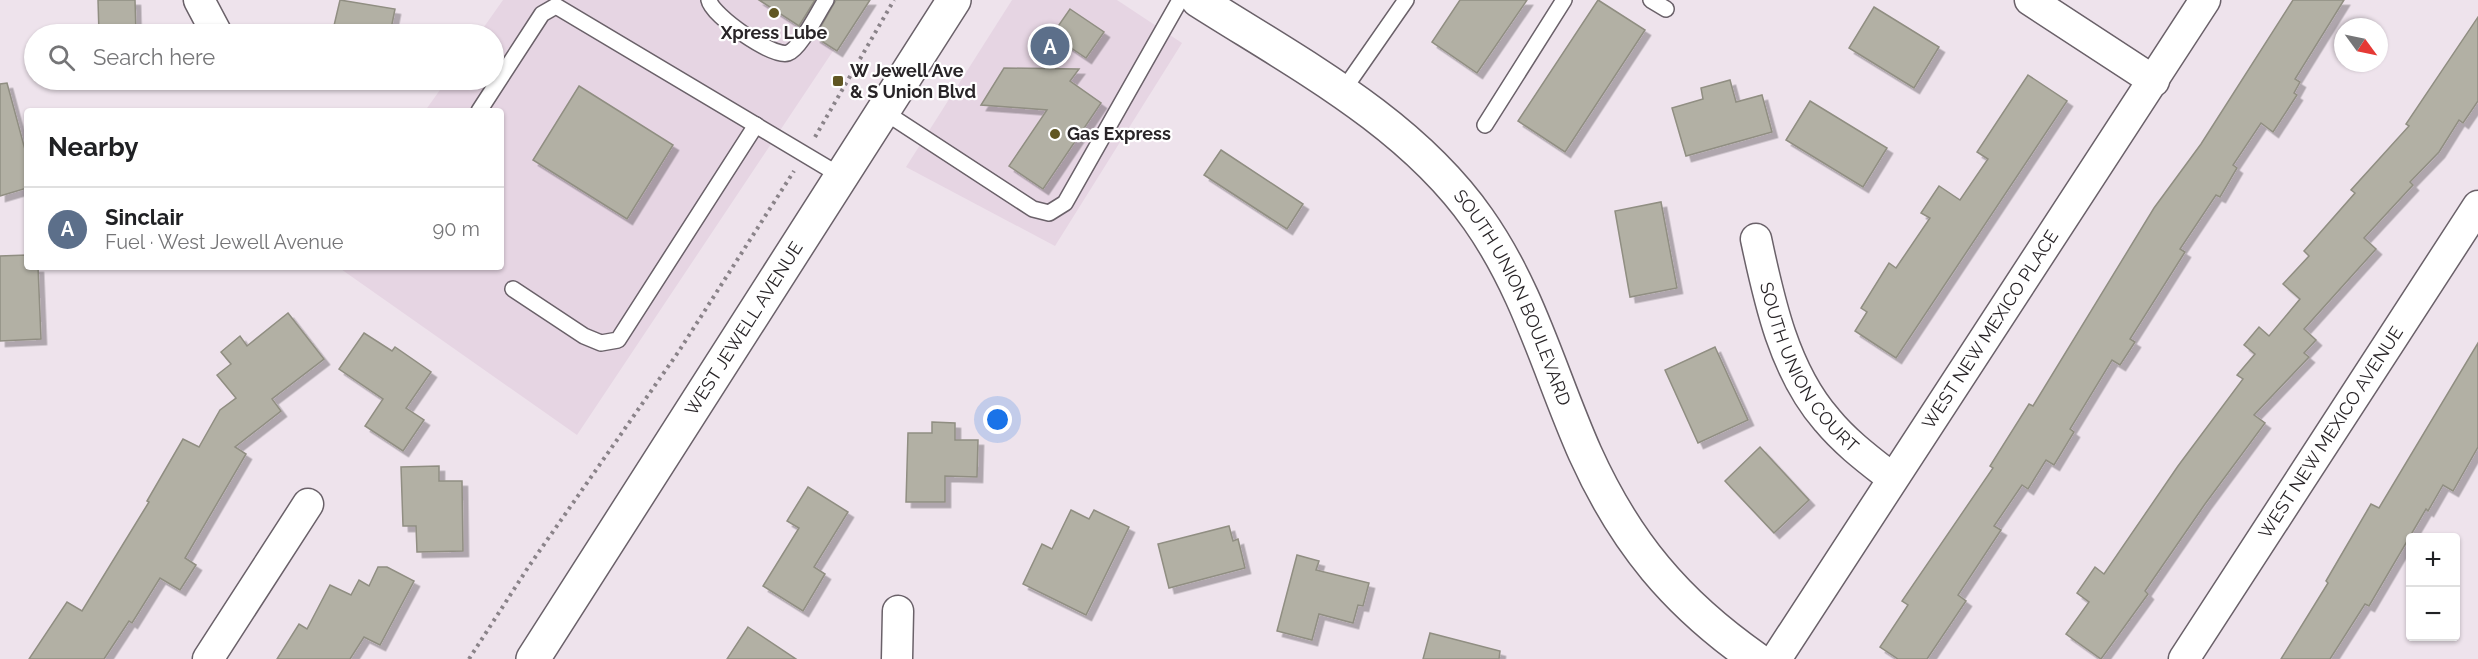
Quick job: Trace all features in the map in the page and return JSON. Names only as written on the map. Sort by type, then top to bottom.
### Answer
[{"type":"main road","name":"WEST JEWELL AVENUE","points":[[533,659],[954,0]]},
{"type":"main road","name":"SOUTH UNION BOULEVARD","points":[[1198,0],[1342,92],[1427,159],[1477,217],[1513,274],[1545,348],[1585,453],[1625,527],[1673,591],[1698,615],[1756,659]]},
{"type":"street","points":[[199,0],[211,24]]},
{"type":"street","points":[[2030,0],[2154,81]]},
{"type":"street","name":"WEST NEW MEXICO PLACE","points":[[1776,659],[1892,477],[2205,0]]},
{"type":"street","name":"WEST NEW MEXICO AVENUE","points":[[2184,659],[2478,206]]},
{"type":"street","name":"SOUTH UNION COURT","points":[[1756,238],[1767,289],[1778,325],[1790,359],[1809,395],[1841,436],[1892,477]]},
{"type":"street","points":[[208,659],[308,504]]},
{"type":"street","points":[[897,659],[898,610]]},
{"type":"lane","points":[[709,0],[710,5],[722,19],[775,52],[787,53],[796,47],[826,0]]},
{"type":"lane","points":[[883,111],[1033,210],[1049,213],[1065,203],[1111,118],[1180,0]]},
{"type":"lane","points":[[1342,92],[1406,0]]},
{"type":"lane","points":[[1485,125],[1564,0]]},
{"type":"lane","points":[[1651,0],[1666,9]]},
{"type":"lane","points":[[504,73],[542,14],[556,6],[841,176]]},
{"type":"lane","points":[[481,108],[493,90]]},
{"type":"lane","points":[[513,289],[584,336],[601,343],[618,340],[756,125]]},
{"type":"path","points":[[469,659],[679,351],[804,154],[894,0]]},
{"type":"shaded area","points":[[503,0],[867,0],[577,435],[342,270],[504,270],[504,108],[427,108],[440,90],[504,90],[504,24],[486,24]]},
{"type":"shaded area","points":[[1012,0],[1117,0],[1182,43],[1055,246],[906,167]]},
{"type":"building","points":[[98,0],[135,0],[136,24],[99,24]]},
{"type":"building","points":[[340,0],[395,9],[392,24],[334,24]]},
{"type":"building","points":[[759,0],[815,0],[799,26]]},
{"type":"building","points":[[836,0],[870,0],[837,51],[815,37]]},
{"type":"building","points":[[1460,0],[1527,0],[1477,73],[1432,42]]},
{"type":"building","points":[[1598,0],[1645,30],[1565,152],[1518,121]]},
{"type":"building","points":[[2293,0],[2344,0],[2295,79],[2300,82],[2294,93],[2297,95],[2273,132],[2261,123],[2233,165],[2237,168],[2220,197],[2216,195],[2180,249],[2185,252],[2130,339],[2135,342],[2120,365],[2112,360],[2070,429],[2074,432],[2054,465],[2046,460],[2028,489],[2022,485],[1994,526],[2001,530],[1958,595],[1966,601],[1927,659],[1898,659],[1880,647],[1908,605],[1902,601],[1993,468],[1990,466],[2029,404],[2033,406],[2154,208],[2201,144]]},
{"type":"building","points":[[1874,7],[1939,47],[1914,88],[1849,48]]},
{"type":"building","points":[[1070,9],[1104,32],[1086,58],[1052,35]]},
{"type":"building","points":[[2478,17],[2478,101],[2463,123],[2459,120],[2439,152],[2410,182],[2413,185],[2364,238],[2376,249],[2304,329],[2316,340],[2304,353],[2309,357],[2254,415],[2265,423],[2205,504],[2145,591],[2148,594],[2101,659],[2066,634],[2089,602],[2077,593],[2095,567],[2104,574],[2178,466],[2243,379],[2237,375],[2255,354],[2244,345],[2259,327],[2269,336],[2300,299],[2283,284],[2309,256],[2304,251],[2355,193],[2351,190],[2409,126],[2406,124]]},
{"type":"building","name":"Gas Express","points":[[1004,68],[1079,69],[1070,81],[1101,103],[1043,189],[1009,166],[1047,110],[981,105]]},
{"type":"building","points":[[2028,75],[2067,101],[1896,358],[1855,331],[1867,312],[1861,308],[1889,263],[1896,268],[1930,218],[1921,213],[1939,186],[1960,200],[1988,159],[1977,152]]},
{"type":"building","points":[[1730,80],[1736,102],[1762,95],[1772,132],[1686,156],[1672,108],[1703,99],[1701,88]]},
{"type":"building","points":[[7,83],[24,146],[24,189],[0,196],[0,84]]},
{"type":"building","points":[[579,86],[673,145],[627,219],[533,160]]},
{"type":"building","points":[[1810,101],[1887,148],[1863,187],[1786,140]]},
{"type":"building","points":[[1221,150],[1303,204],[1287,229],[1204,175]]},
{"type":"building","points":[[1661,202],[1677,288],[1630,297],[1615,211]]},
{"type":"building","points":[[24,255],[24,270],[38,270],[41,339],[0,341],[0,256]]},
{"type":"building","points":[[288,313],[324,359],[272,399],[281,411],[235,447],[246,454],[185,558],[196,565],[180,590],[160,578],[132,623],[129,621],[104,659],[29,659],[67,602],[82,611],[149,502],[147,501],[183,439],[199,447],[220,410],[236,398],[217,375],[231,364],[221,352],[240,336],[247,346]]},
{"type":"building","points":[[364,333],[392,351],[395,347],[431,372],[406,408],[424,420],[403,451],[365,426],[383,399],[339,369]]},
{"type":"building","points":[[2478,343],[2478,447],[2453,491],[2443,485],[2412,533],[2406,533],[2406,543],[2369,606],[2365,604],[2330,659],[2281,659],[2328,583],[2326,581],[2371,504],[2379,508]]},
{"type":"building","points":[[1715,347],[1748,420],[1698,443],[1665,370]]},
{"type":"building","points":[[932,422],[955,423],[955,440],[978,440],[977,477],[945,476],[945,502],[906,502],[908,433],[932,433]]},
{"type":"building","points":[[1760,447],[1809,500],[1774,533],[1725,481]]},
{"type":"building","points":[[439,466],[439,481],[462,481],[463,551],[417,552],[416,526],[403,526],[401,467]]},
{"type":"building","points":[[808,487],[848,512],[814,567],[825,574],[803,611],[763,586],[799,528],[787,521]]},
{"type":"building","points":[[1071,510],[1089,519],[1094,510],[1129,527],[1086,615],[1023,584],[1042,544],[1052,549]]},
{"type":"building","points":[[1229,526],[1233,541],[1238,539],[1245,568],[1169,588],[1158,544]]},
{"type":"building","points":[[1297,555],[1319,561],[1316,570],[1369,583],[1363,606],[1358,605],[1353,623],[1319,614],[1312,640],[1277,631]]},
{"type":"building","points":[[378,567],[387,567],[414,581],[380,645],[364,637],[350,659],[277,659],[299,624],[307,629],[330,585],[351,595],[359,580],[369,586]]},
{"type":"building","points":[[748,627],[796,659],[727,659]]},
{"type":"building","points":[[1430,633],[1500,651],[1499,659],[1423,659]]},
{"type":"place","name":"Xpress Lube","points":[[774,13]]},
{"type":"place","name":"Sinclair","points":[[1050,46]]},
{"type":"place","name":"W Jewell Ave & S Union Blvd","points":[[838,81]]},
{"type":"place","name":"Gas Express","points":[[1055,134]]}]
